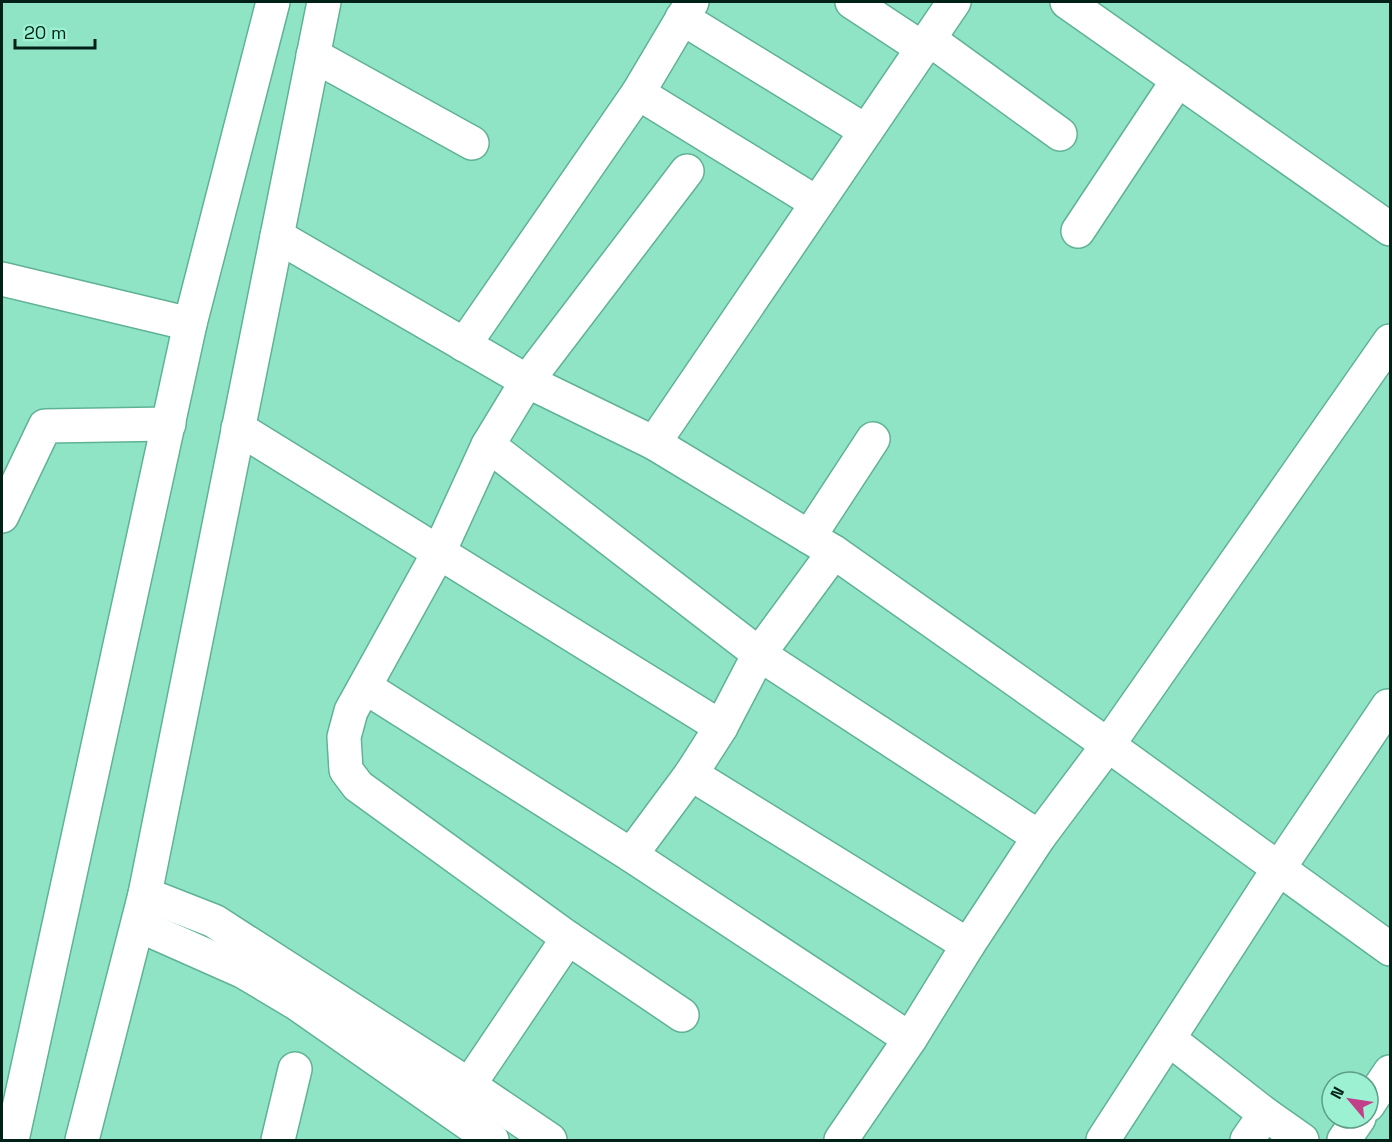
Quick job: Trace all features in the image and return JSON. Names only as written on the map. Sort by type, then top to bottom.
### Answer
[{"type":"street","points":[[12,1140],[190,324],[273,2]]},
{"type":"street","points":[[82,1140],[141,910],[324,2]]},
{"type":"street","points":[[852,2],[925,44],[1060,134]]},
{"type":"street","points":[[654,443],[954,2]]},
{"type":"street","points":[[1066,2],[1390,229]]},
{"type":"street","points":[[464,345],[638,93],[687,10],[866,131]]},
{"type":"street","points":[[313,55],[472,143]]},
{"type":"street","points":[[1078,231],[1178,80]]},
{"type":"street","points":[[638,93],[817,203]]},
{"type":"street","points":[[682,1015],[568,938],[358,786],[346,770],[344,737],[351,711],[439,552],[488,445],[526,381],[687,171]]},
{"type":"street","points":[[277,236],[526,381],[654,443],[821,544],[1108,745],[1390,949]]},
{"type":"street","points":[[2,279],[190,324]]},
{"type":"street","points":[[841,1140],[910,1039],[1039,837],[1108,745],[1390,341]]},
{"type":"street","points":[[2,516],[45,426],[169,424]]},
{"type":"street","points":[[238,428],[721,727]]},
{"type":"street","points":[[631,855],[691,774],[721,727],[821,544],[873,440]]},
{"type":"street","points":[[488,445],[759,654],[1039,837]]},
{"type":"street","points":[[365,687],[631,855],[910,1039]]},
{"type":"street","points":[[1103,1140],[1279,868],[1390,706]]},
{"type":"street","points":[[691,774],[968,945]]},
{"type":"street","points":[[141,910],[214,921],[469,1084],[550,1140]]},
{"type":"street","points":[[141,910],[296,1003],[492,1140]]},
{"type":"street","points":[[469,1084],[568,938]]},
{"type":"street","points":[[1169,1039],[1302,1140]]},
{"type":"street","points":[[278,1140],[295,1069]]},
{"type":"street","points":[[1380,1087],[1390,1072]]},
{"type":"street","points":[[1247,1140],[1265,1114]]}]
